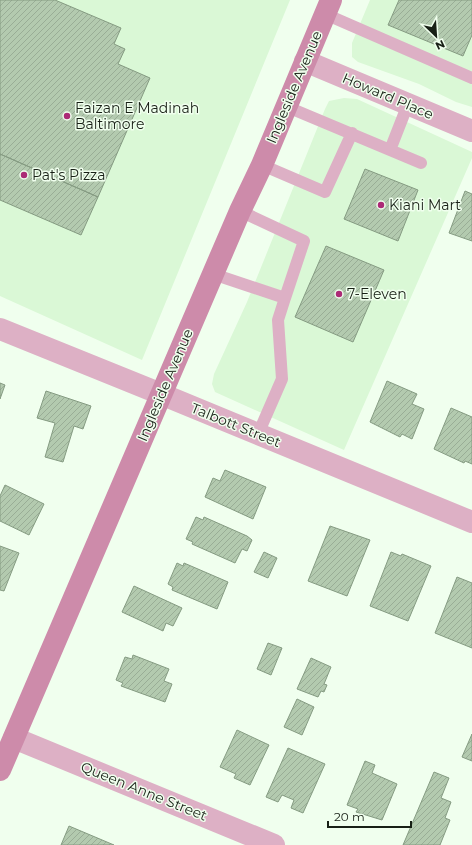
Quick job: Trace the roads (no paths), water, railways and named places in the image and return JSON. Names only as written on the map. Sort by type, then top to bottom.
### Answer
[{"type":"main road","name":"Ingleside Avenue","points":[[0,770],[240,211],[262,165],[285,106],[328,7]]},
{"type":"street","name":"Howard Place","points":[[305,61],[472,131]]},
{"type":"street","name":"Talbott Street","points":[[0,329],[472,522]]},
{"type":"street","name":"Queen Anne Street","points":[[14,738],[274,845]]},
{"type":"lane","points":[[328,7],[472,78]]},
{"type":"lane","points":[[390,150],[408,104]]},
{"type":"lane","points":[[285,106],[421,163]]},
{"type":"lane","points":[[262,165],[325,192],[352,133]]},
{"type":"lane","points":[[240,211],[304,242],[278,320],[282,379],[258,434]]},
{"type":"lane","points":[[213,274],[285,298]]},
{"type":"place","name":"Faizan E Madinah Baltimore","points":[[67,116]]},
{"type":"place","name":"Pat's Pizza","points":[[24,175]]},
{"type":"place","name":"Kiani Mart","points":[[381,205]]},
{"type":"place","name":"7-Eleven","points":[[339,294]]}]
